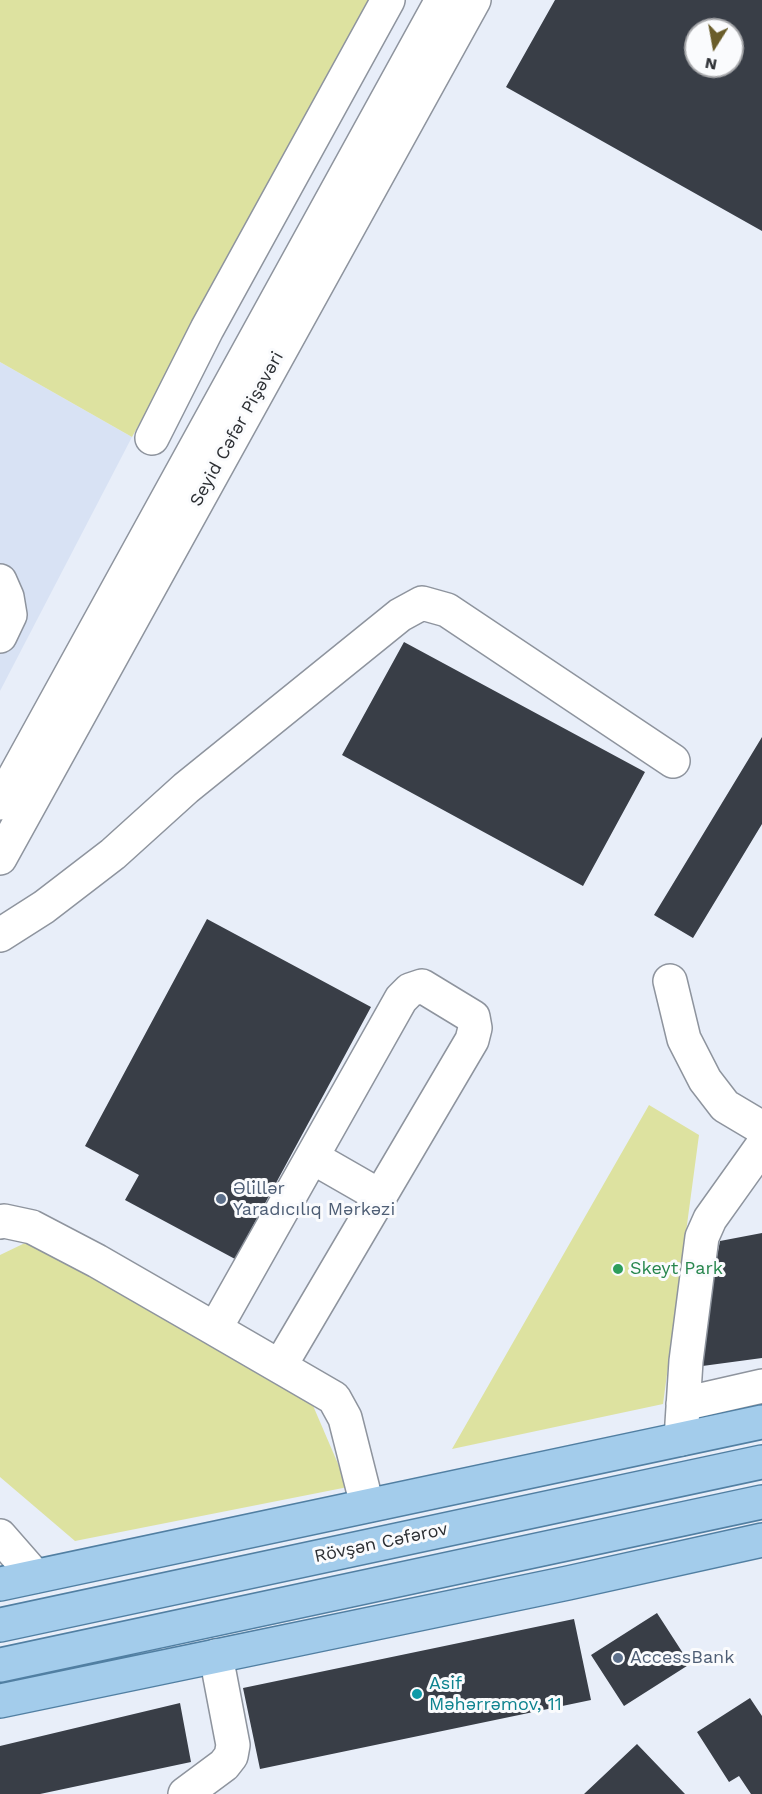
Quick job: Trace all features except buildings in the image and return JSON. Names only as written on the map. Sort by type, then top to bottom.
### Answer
[{"type":"main road","points":[[0,1584],[762,1422]]},
{"type":"main road","name":"Rövşən Cəfərov","points":[[0,1625],[762,1462]]},
{"type":"main road","points":[[0,1665],[762,1502]]},
{"type":"main road","points":[[0,1701],[568,1583],[762,1540]]},
{"type":"street","points":[[152,438],[207,329],[388,0]]},
{"type":"street","name":"Seyid Cəfər Pişəvəri","points":[[5,782],[248,351],[442,0]]},
{"type":"street","name":"Seyid Cəfər Pişəvəri","points":[[0,858],[474,0]]},
{"type":"street","points":[[207,329],[248,351]]},
{"type":"street","points":[[0,581],[8,597],[10,615],[0,636]]},
{"type":"street","points":[[0,935],[44,907],[113,854],[205,773],[400,615],[422,603],[447,610],[673,761]]},
{"type":"street","points":[[670,981],[684,1039],[705,1080],[725,1106],[762,1128]]},
{"type":"street","points":[[215,1329],[401,999],[410,990],[422,986],[473,1017],[475,1028],[472,1040],[280,1366]]},
{"type":"street","points":[[681,1439],[686,1361],[702,1237],[710,1219],[762,1146]]},
{"type":"street","points":[[312,1157],[380,1196]]},
{"type":"street","points":[[0,1222],[32,1227],[97,1261],[334,1398],[345,1418],[367,1505]]},
{"type":"street","points":[[683,1404],[762,1386]]},
{"type":"street","points":[[2,1541],[35,1576]]},
{"type":"street","points":[[185,1794],[224,1765],[231,1756],[233,1745],[216,1656]]},
{"type":"shaded area","points":[[0,362],[132,437],[0,691]]},
{"type":"green space","points":[[0,0],[377,0],[132,437],[0,362]]},
{"type":"green space","name":"Skeyt Park","points":[[649,1105],[699,1135],[663,1404],[452,1449]]},
{"type":"green space","points":[[25,1243],[305,1387],[348,1487],[75,1541],[0,1477],[0,1255]]},
{"type":"place","name":"Əlillər Yaradıcılıq Mərkəzi","points":[[221,1199]]},
{"type":"place","name":"Skeyt Park","points":[[618,1269]]},
{"type":"place","name":"AccessBank","points":[[618,1658]]},
{"type":"place","name":"Asif Məhərrəmov, 11","points":[[417,1694]]}]
